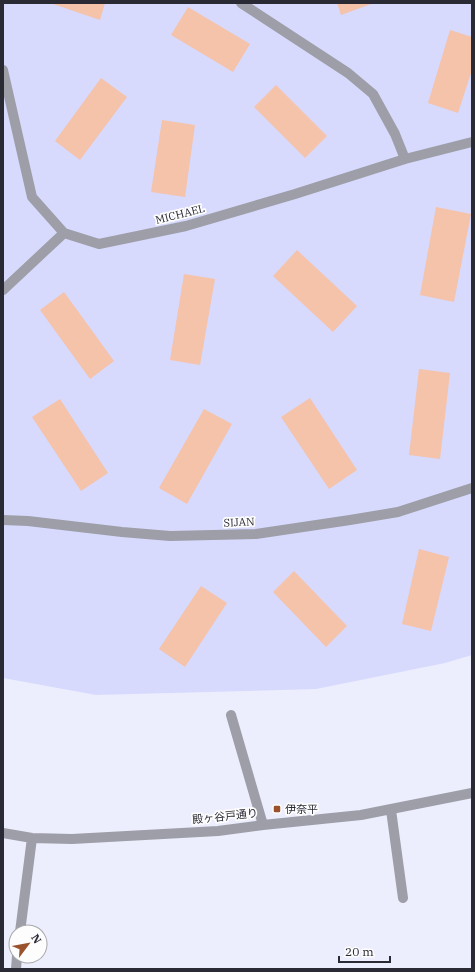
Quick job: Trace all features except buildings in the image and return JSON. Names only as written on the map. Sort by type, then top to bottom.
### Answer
[{"type":"street","points":[[241,3],[348,73],[372,94],[395,134],[405,159]]},
{"type":"street","points":[[3,70],[32,197],[64,233],[3,290]]},
{"type":"street","name":"MICHAEL","points":[[64,233],[99,244],[186,226],[295,194],[405,159],[472,142]]},
{"type":"street","name":"SIJAN","points":[[3,520],[170,536],[256,534],[398,512],[472,488]]},
{"type":"street","points":[[232,715],[263,825]]},
{"type":"street","name":"殿ヶ谷戸通り","points":[[3,833],[32,838],[72,839],[218,831],[263,825],[361,816],[472,793]]},
{"type":"street","points":[[391,810],[403,898]]},
{"type":"street","points":[[21,924],[32,838]]},
{"type":"shaded area","points":[[3,3],[472,3],[472,655],[445,663],[316,689],[96,695],[3,678]]},
{"type":"place","name":"伊奈平","points":[[277,809]]}]
